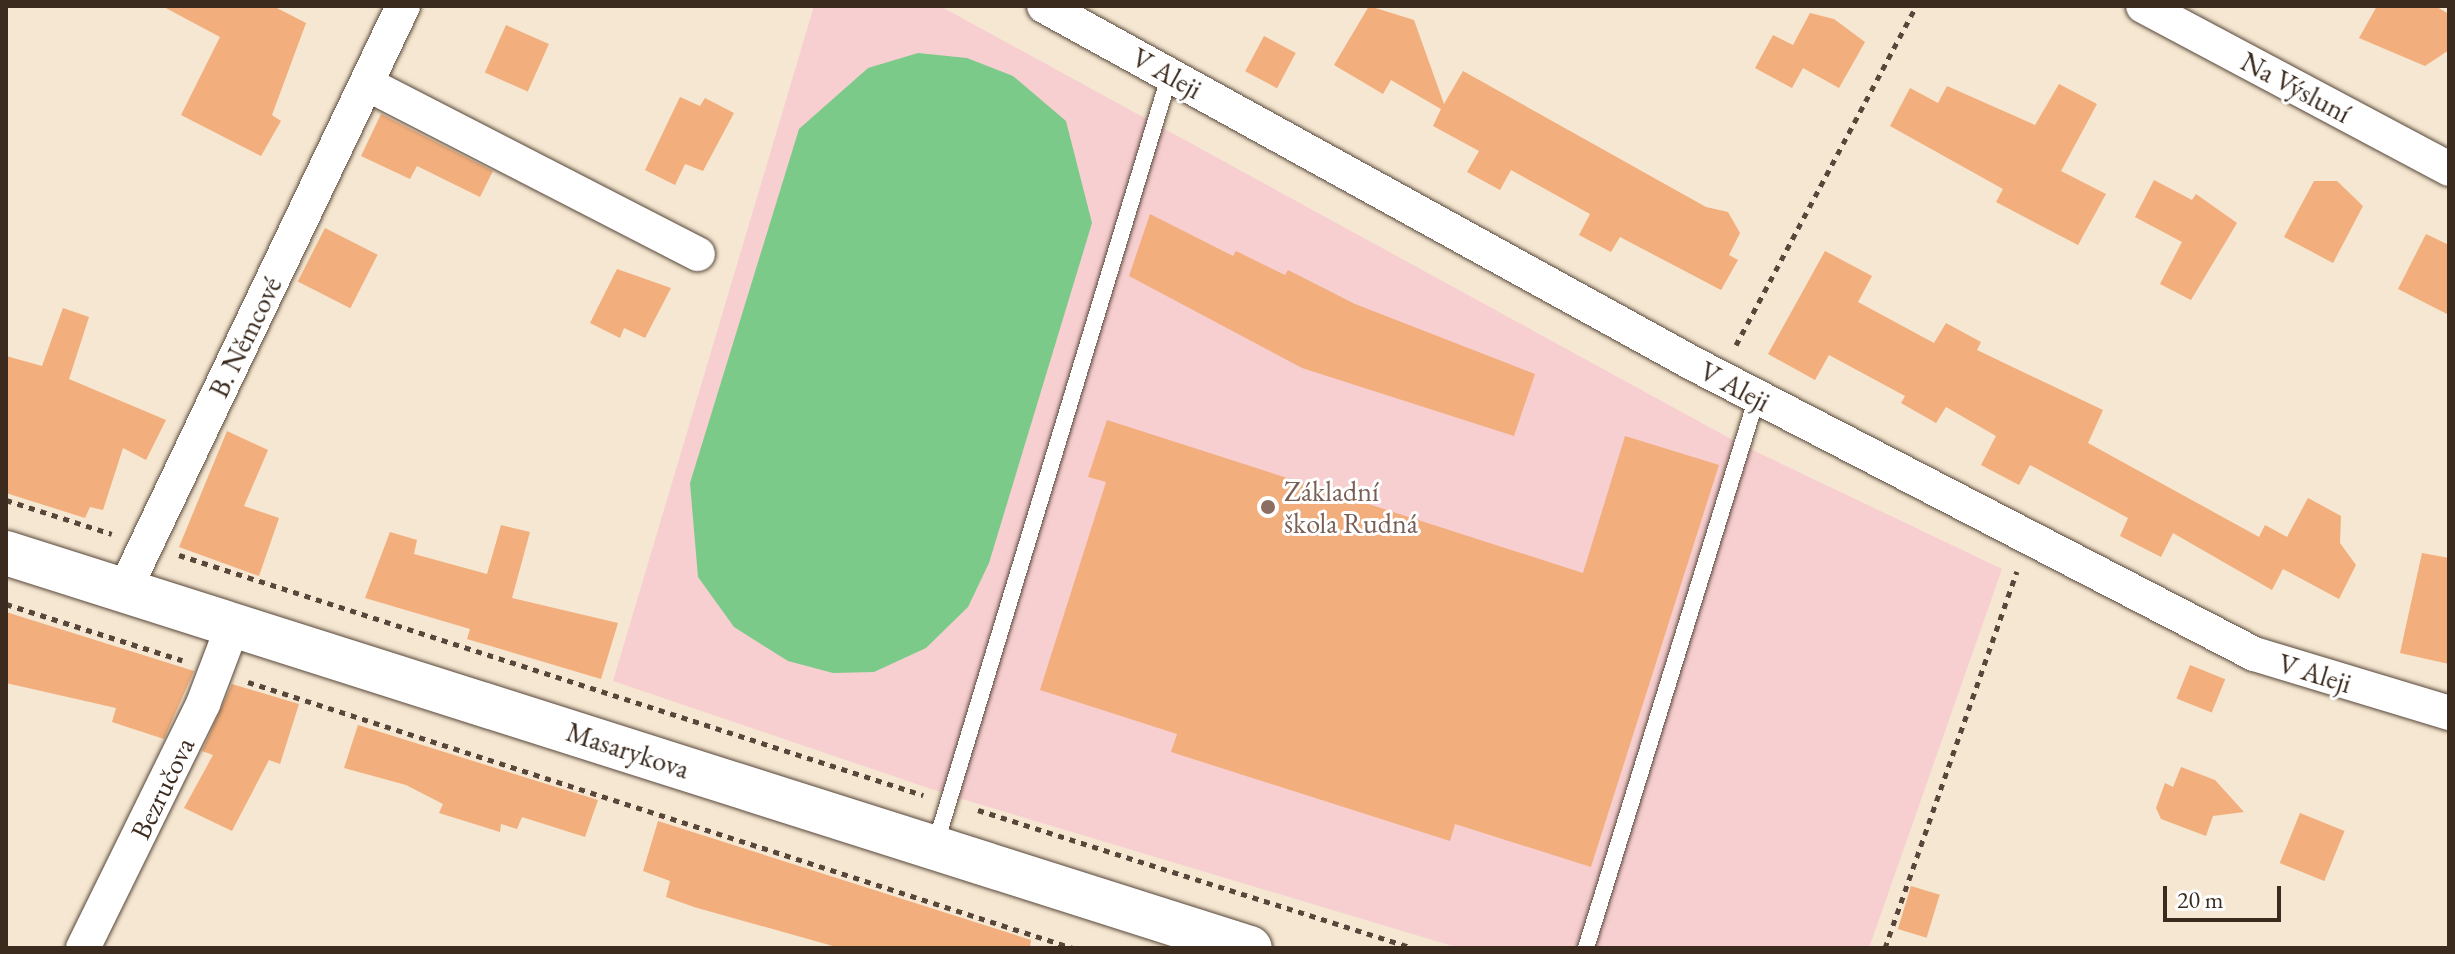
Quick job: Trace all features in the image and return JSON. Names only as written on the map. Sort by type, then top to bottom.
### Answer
[{"type":"main road","name":"Masarykova","points":[[6,553],[1250,948]]},
{"type":"street","name":"B. Němcové","points":[[124,591],[403,6]]},
{"type":"street","name":"V Aleji","points":[[1044,6],[1749,393],[2254,654],[2449,713]]},
{"type":"street","name":"Na Výsluní","points":[[2143,6],[2449,169]]},
{"type":"street","points":[[367,84],[698,254]]},
{"type":"street","name":"Bezručova","points":[[83,948],[216,671],[233,625]]},
{"type":"lane","points":[[935,848],[1170,74]]},
{"type":"lane","points":[[1586,948],[1749,393]]},
{"type":"path","points":[[1749,393],[1734,350],[1916,6]]},
{"type":"path","points":[[6,500],[117,535]]},
{"type":"path","points":[[1885,948],[2028,539]]},
{"type":"path","points":[[170,552],[926,796]]},
{"type":"path","points":[[6,604],[1073,948]]},
{"type":"path","points":[[978,810],[1413,948]]},
{"type":"shaded area","name":"Základní škola Rudná","points":[[814,6],[940,6],[1742,445],[2002,569],[1869,948],[1459,948],[952,796],[613,681]]},
{"type":"green space","points":[[918,53],[967,58],[1013,76],[1066,121],[1092,223],[989,563],[968,607],[926,648],[874,672],[833,673],[788,661],[734,627],[698,577],[690,483],[799,129],[868,68]]},
{"type":"building","points":[[162,6],[273,6],[306,23],[272,115],[281,121],[261,156],[181,115],[220,37]]},
{"type":"building","points":[[1369,6],[1414,20],[1444,104],[1463,71],[1706,207],[1728,212],[1740,233],[1729,255],[1738,260],[1721,290],[1620,237],[1611,252],[1579,235],[1590,214],[1511,170],[1500,190],[1467,172],[1479,151],[1433,126],[1441,109],[1391,80],[1383,94],[1334,65]]},
{"type":"building","points":[[2377,6],[2435,6],[2449,14],[2449,50],[2425,66],[2359,38]]},
{"type":"building","points":[[1810,13],[1834,19],[1865,42],[1839,88],[1803,68],[1792,88],[1755,68],[1773,35],[1793,45]]},
{"type":"building","points":[[506,25],[549,44],[528,92],[485,73]]},
{"type":"building","points":[[1264,36],[1296,53],[1277,88],[1245,71]]},
{"type":"building","points":[[2059,84],[2097,104],[2061,171],[2106,194],[2078,245],[1996,202],[2003,189],[1890,126],[1910,88],[1938,103],[1947,86],[2035,125]]},
{"type":"building","points":[[680,97],[700,106],[705,98],[734,113],[703,171],[685,164],[675,185],[645,170]]},
{"type":"building","points":[[381,114],[493,171],[480,197],[417,166],[410,179],[361,156]]},
{"type":"building","points":[[2154,180],[2192,200],[2196,194],[2237,223],[2191,300],[2160,284],[2182,242],[2135,217]]},
{"type":"building","points":[[2314,181],[2337,181],[2363,206],[2333,263],[2284,237]]},
{"type":"building","points":[[1150,214],[1233,256],[1236,251],[1285,275],[1288,270],[1355,304],[1535,374],[1514,436],[1302,368],[1129,276]]},
{"type":"building","points":[[325,228],[378,255],[350,308],[298,281]]},
{"type":"building","points":[[2426,234],[2449,245],[2449,315],[2398,289]]},
{"type":"building","points":[[1825,251],[1872,276],[1858,302],[1934,343],[1946,323],[1981,342],[1977,350],[2103,410],[2088,443],[2259,537],[2265,525],[2287,537],[2308,498],[2341,516],[2340,543],[2356,565],[2339,599],[2283,569],[2272,590],[2173,533],[2161,557],[2120,536],[2128,518],[2030,465],[2019,485],[1981,465],[1996,436],[1946,407],[1936,423],[1901,403],[1905,396],[1829,355],[1815,380],[1768,354]]},
{"type":"building","points":[[617,269],[671,288],[645,338],[624,328],[620,338],[590,323]]},
{"type":"building","points":[[63,308],[89,317],[69,379],[166,420],[146,460],[123,448],[103,510],[90,507],[85,518],[6,493],[6,356],[42,366]]},
{"type":"building","points":[[1107,420],[1583,573],[1625,436],[1719,465],[1591,867],[1455,824],[1450,841],[1171,752],[1177,734],[1040,690],[1106,482],[1088,477]]},
{"type":"building","points":[[227,431],[268,450],[244,506],[279,518],[259,576],[179,547]]},
{"type":"building","points":[[501,525],[530,532],[512,598],[618,623],[601,679],[467,639],[470,629],[365,598],[390,532],[417,540],[414,554],[487,574]]},
{"type":"building","points":[[2422,553],[2449,558],[2449,664],[2400,653]]},
{"type":"building","points":[[6,612],[194,671],[164,739],[112,722],[116,708],[6,683]]},
{"type":"building","points":[[2190,665],[2225,679],[2212,713],[2177,698]]},
{"type":"building","points":[[232,684],[299,704],[280,764],[269,760],[232,831],[184,808],[213,755],[202,751]]},
{"type":"building","points":[[358,725],[598,800],[585,837],[522,817],[517,829],[501,824],[500,832],[439,813],[443,804],[406,785],[344,768]]},
{"type":"building","points":[[2181,767],[2215,780],[2244,812],[2213,816],[2206,836],[2161,819],[2156,808],[2165,783],[2173,787]]},
{"type":"building","points":[[2300,813],[2345,831],[2324,881],[2280,863]]},
{"type":"building","points":[[658,821],[1031,940],[1030,948],[840,948],[694,907],[666,897],[670,881],[643,871]]},
{"type":"building","points":[[1911,886],[1940,895],[1927,938],[1898,929]]},
{"type":"place","name":"Základní škola Rudná","points":[[1268,507]]}]
